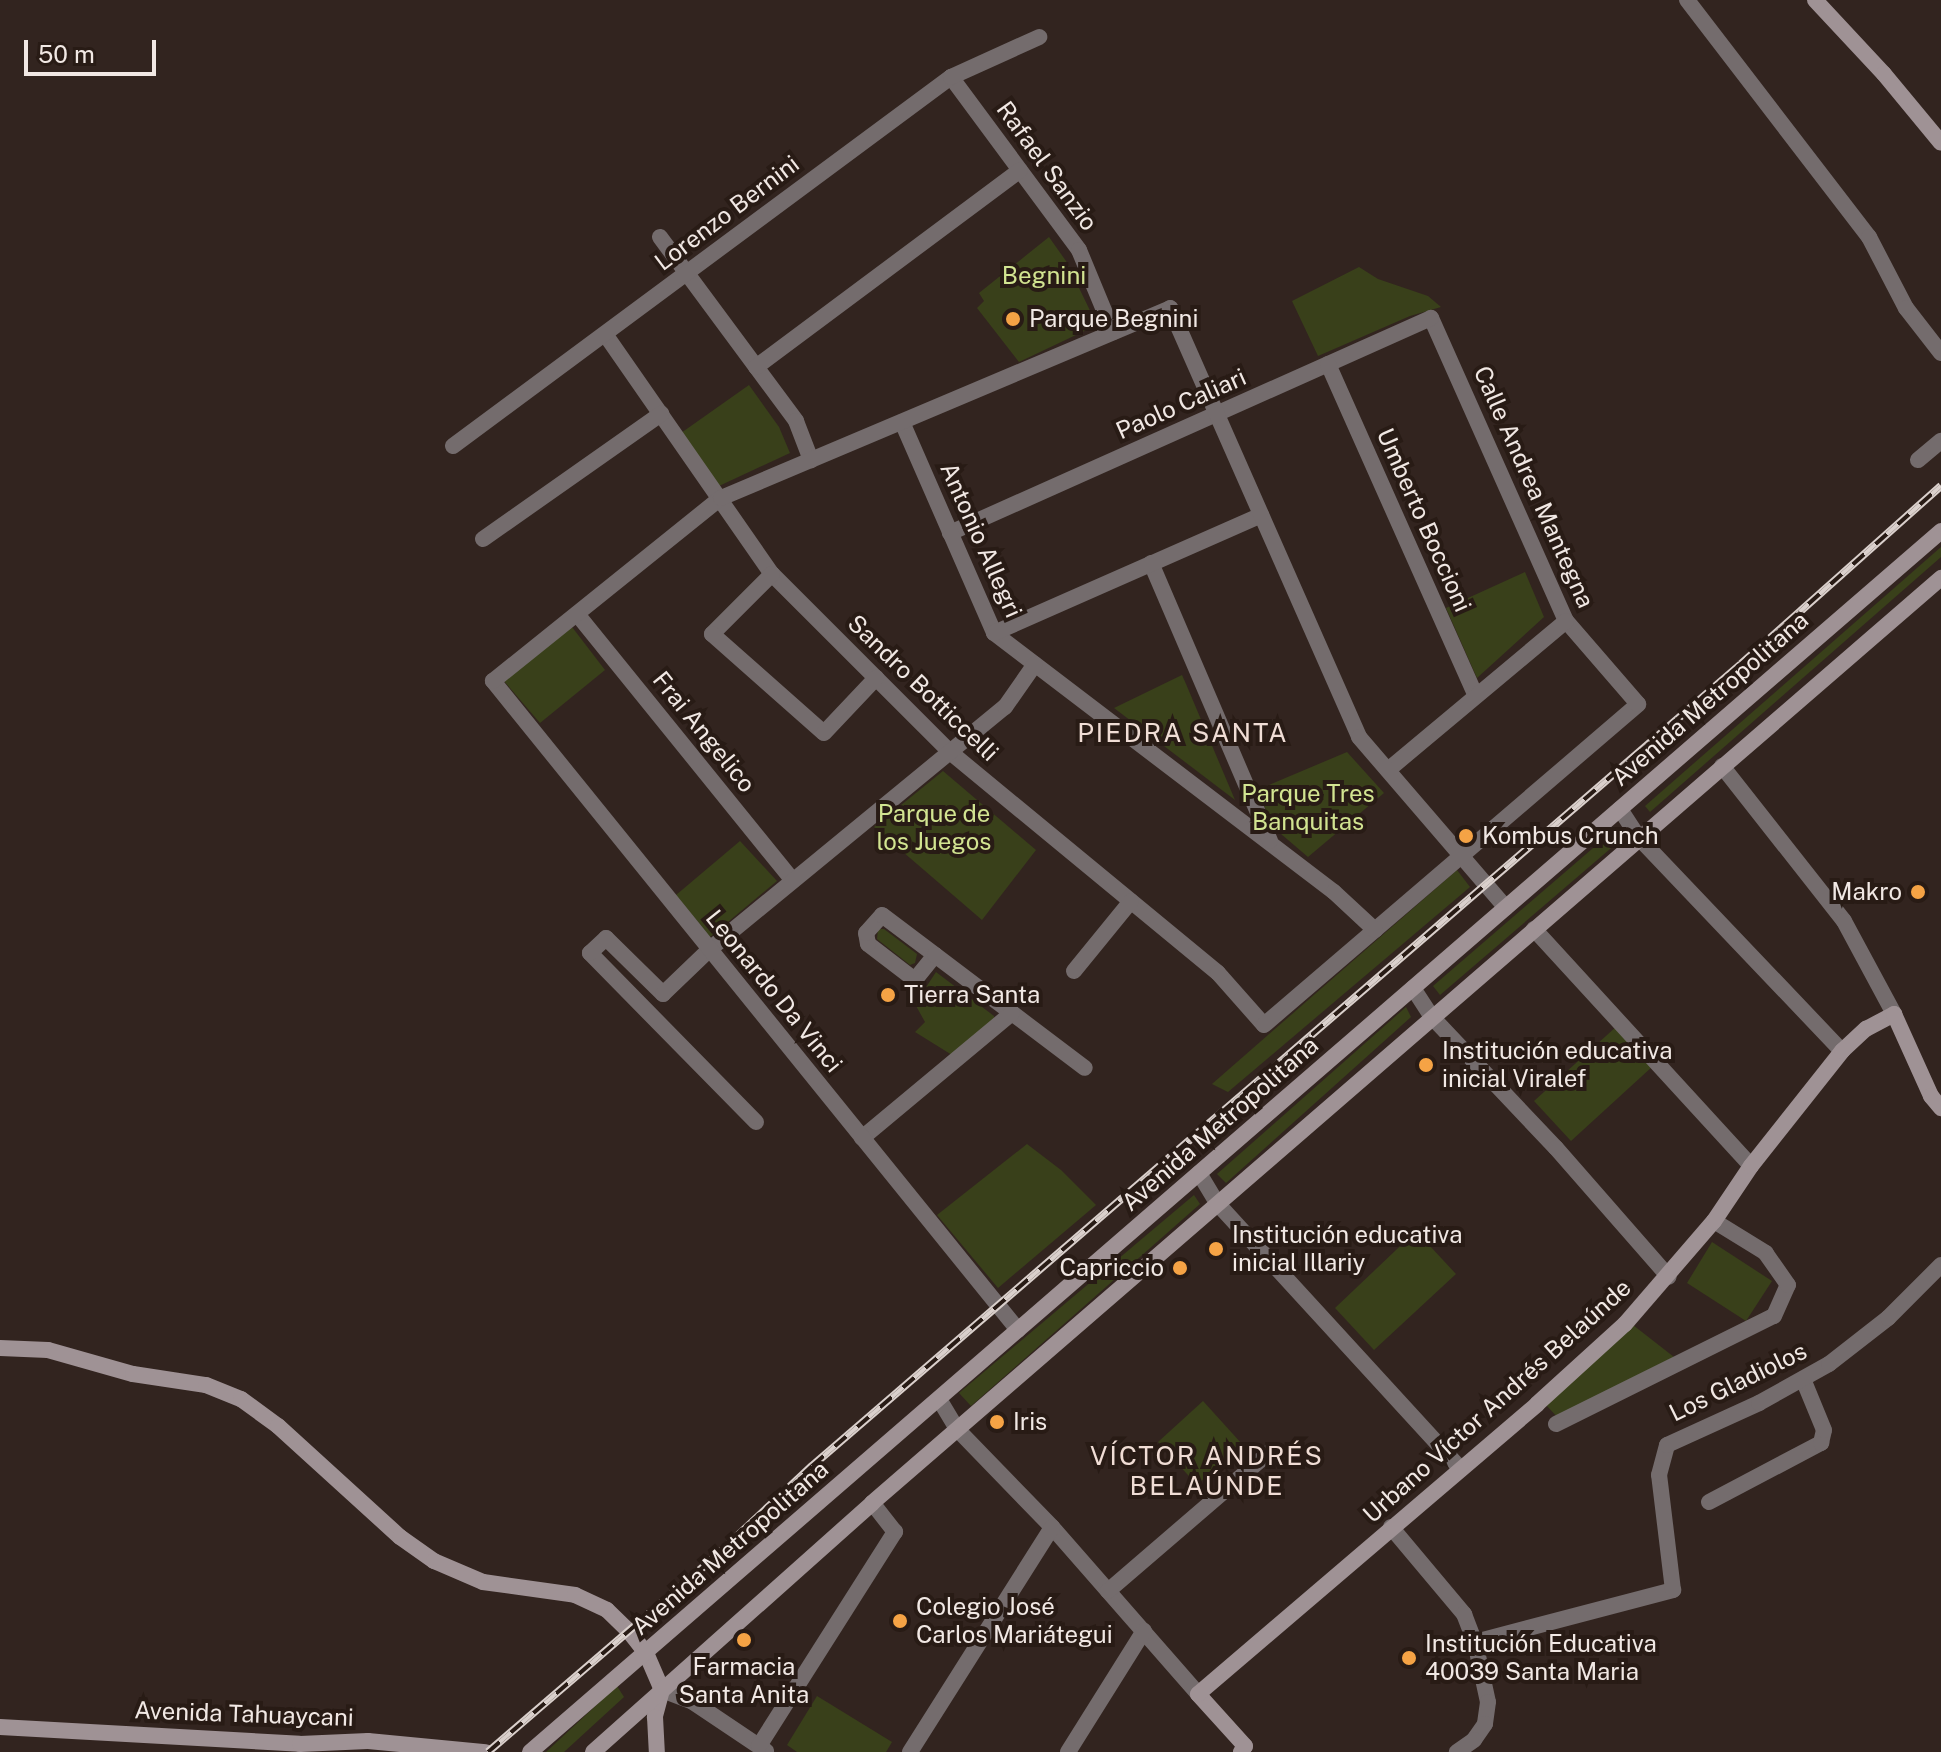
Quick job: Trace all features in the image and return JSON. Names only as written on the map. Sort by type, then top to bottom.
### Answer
[{"type":"main road","points":[[1815,0],[1884,74],[1941,143]]},
{"type":"main road","name":"Avenida Metropolitana","points":[[530,1752],[1941,531]]},
{"type":"main road","points":[[593,1752],[872,1503],[1941,578]]},
{"type":"main road","points":[[1894,1014],[1931,1096],[1941,1108]]},
{"type":"main road","name":"Urbano Víctor Andrés Belaúnde","points":[[1198,1694],[1625,1324],[1669,1277],[1714,1221],[1751,1166],[1842,1051],[1866,1029],[1894,1014]]},
{"type":"main road","points":[[0,1348],[48,1350],[133,1374],[206,1385],[241,1399],[278,1426],[400,1537],[434,1561],[483,1582],[575,1595],[607,1610],[646,1653],[662,1690],[655,1717],[657,1752]]},
{"type":"main road","points":[[1198,1694],[1245,1750]]},
{"type":"main road","name":"Avenida Tahuaycani","points":[[0,1727],[300,1744],[382,1742],[485,1752]]},
{"type":"street","points":[[1687,0],[1869,237],[1906,308],[1941,353]]},
{"type":"street","name":"Lorenzo Bernini","points":[[453,446],[951,77],[1039,37]]},
{"type":"street","name":"Rafael Sanzio","points":[[951,77],[1079,250],[1113,332]]},
{"type":"street","points":[[756,367],[1020,170]]},
{"type":"street","points":[[660,237],[796,421],[811,460]]},
{"type":"street","points":[[577,614],[720,499],[1170,308],[1359,737],[1506,908]]},
{"type":"street","name":"Paolo Caliari","points":[[950,533],[1431,318]]},
{"type":"street","name":"Calle Andrea Mantegna","points":[[1431,318],[1566,621],[1638,704],[1462,855]]},
{"type":"street","name":"Sandro Botticcelli","points":[[605,334],[772,574],[950,752],[1218,973],[1264,1025],[1375,930]]},
{"type":"street","name":"Umberto Boccioni","points":[[1328,364],[1476,696]]},
{"type":"street","points":[[483,539],[661,414]]},
{"type":"street","name":"Antonio Allegri","points":[[902,422],[994,633],[1334,892],[1375,930]]},
{"type":"street","points":[[1918,460],[1941,441]]},
{"type":"street","points":[[994,633],[1261,515]]},
{"type":"street","points":[[1151,563],[1271,844]]},
{"type":"street","points":[[772,574],[712,634],[824,733],[876,678]]},
{"type":"street","name":"Leonardo Da Vinci","points":[[577,614],[493,681],[1018,1330]]},
{"type":"street","name":"Frai Angelico","points":[[577,614],[793,881]]},
{"type":"street","points":[[1388,770],[1566,621]]},
{"type":"street","points":[[756,1122],[590,953],[606,938],[663,994],[710,949],[1005,707],[1035,664]]},
{"type":"street","points":[[1722,766],[1844,921],[1894,1014]]},
{"type":"street","points":[[1620,809],[1639,838],[1842,1051]]},
{"type":"street","points":[[1375,930],[1462,855]]},
{"type":"street","points":[[1074,971],[1131,901]]},
{"type":"street","points":[[1534,929],[1751,1166]]},
{"type":"street","points":[[935,955],[1085,1068]]},
{"type":"street","points":[[1413,988],[1432,1017],[1556,1148],[1669,1277]]},
{"type":"street","points":[[862,1138],[1012,1013]]},
{"type":"street","points":[[1199,1173],[1217,1203],[1461,1469]]},
{"type":"street","points":[[1556,1424],[1774,1316],[1788,1285],[1766,1253],[1714,1221]]},
{"type":"street","name":"Los Gladiolos","points":[[1475,1642],[1673,1590],[1659,1475],[1667,1445],[1803,1379],[1888,1318],[1941,1265]]},
{"type":"street","points":[[1709,1502],[1821,1443],[1824,1430],[1803,1379]]},
{"type":"street","points":[[939,1399],[957,1429],[1052,1527],[1198,1694]]},
{"type":"street","points":[[1108,1591],[1271,1451]]},
{"type":"street","points":[[662,1690],[693,1702],[763,1749],[895,1532],[872,1503]]},
{"type":"street","points":[[910,1752],[1052,1527]]},
{"type":"street","points":[[1391,1527],[1464,1614],[1475,1642],[1488,1702],[1485,1724],[1474,1740],[1457,1752]]},
{"type":"street","points":[[1068,1752],[1144,1631]]},
{"type":"green space","name":"Begnini","points":[[1049,237],[1066,261],[1097,325],[1019,362],[977,308],[984,301],[979,293]]},
{"type":"green space","points":[[1359,267],[1378,279],[1428,296],[1441,307],[1410,316],[1318,356],[1292,301]]},
{"type":"green space","points":[[749,385],[779,427],[790,453],[719,486],[681,433]]},
{"type":"green space","points":[[1941,547],[1941,557],[1650,812],[1645,806]]},
{"type":"green space","points":[[1525,572],[1544,617],[1477,678],[1446,608]]},
{"type":"green space","points":[[572,627],[605,670],[540,723],[504,681]]},
{"type":"green space","points":[[1182,675],[1186,684],[1235,800],[1114,708]]},
{"type":"green space","name":"Parque Tres Banquitas","points":[[1347,752],[1384,793],[1308,857],[1274,828],[1257,790]]},
{"type":"green space","name":"Parque de los Juegos","points":[[943,771],[1036,850],[982,920],[874,827]]},
{"type":"green space","points":[[1614,830],[1624,837],[1440,995],[1433,986]]},
{"type":"green space","points":[[740,841],[777,881],[710,937],[676,895]]},
{"type":"green space","points":[[1457,870],[1470,887],[1228,1092],[1212,1084]]},
{"type":"green space","points":[[878,929],[884,929],[917,954],[915,963],[910,965],[877,939]]},
{"type":"green space","points":[[936,972],[994,1016],[994,1021],[952,1055],[915,1032],[925,1022],[915,1004]]},
{"type":"green space","points":[[1406,1007],[1411,1017],[1226,1183],[1217,1174]]},
{"type":"green space","points":[[1617,1026],[1653,1066],[1571,1141],[1534,1101]]},
{"type":"green space","points":[[1027,1144],[1061,1170],[1096,1205],[998,1288],[937,1215]]},
{"type":"green space","points":[[1194,1195],[1200,1204],[971,1406],[959,1393]]},
{"type":"green space","points":[[1416,1231],[1456,1274],[1374,1350],[1335,1308]]},
{"type":"green space","points":[[1712,1242],[1772,1281],[1746,1321],[1687,1283]]},
{"type":"green space","points":[[1633,1325],[1674,1357],[1560,1420],[1546,1405]]},
{"type":"green space","points":[[1203,1401],[1242,1444],[1197,1485],[1158,1442]]},
{"type":"green space","points":[[617,1686],[624,1697],[564,1752],[546,1752]]},
{"type":"green space","points":[[817,1696],[892,1742],[886,1752],[797,1752],[787,1745]]},
{"type":"railway","points":[[488,1752],[716,1556],[812,1466],[1741,664],[1941,486]]},
{"type":"place","name":"Parque Begnini","points":[[1013,319]]},
{"type":"place","name":"Kombus Crunch","points":[[1466,836]]},
{"type":"place","name":"Makro","points":[[1918,892]]},
{"type":"place","name":"Tierra Santa","points":[[888,995]]},
{"type":"place","name":"Institución educativa inicial Viralef","points":[[1426,1065]]},
{"type":"place","name":"Institución educativa inicial Illariy","points":[[1216,1249]]},
{"type":"place","name":"Capriccio","points":[[1180,1268]]},
{"type":"place","name":"Iris","points":[[997,1422]]},
{"type":"place","name":"Colegio José Carlos Mariátegui","points":[[900,1621]]},
{"type":"place","name":"Farmacia Santa Anita","points":[[744,1640]]},
{"type":"place","name":"Institución Educativa 40039 Santa Maria","points":[[1409,1658]]},
{"type":"district","name":"PIEDRA SANTA","points":[[1183,733]]},
{"type":"district","name":"VÍCTOR ANDRÉS BELAÚNDE","points":[[1207,1471]]}]
